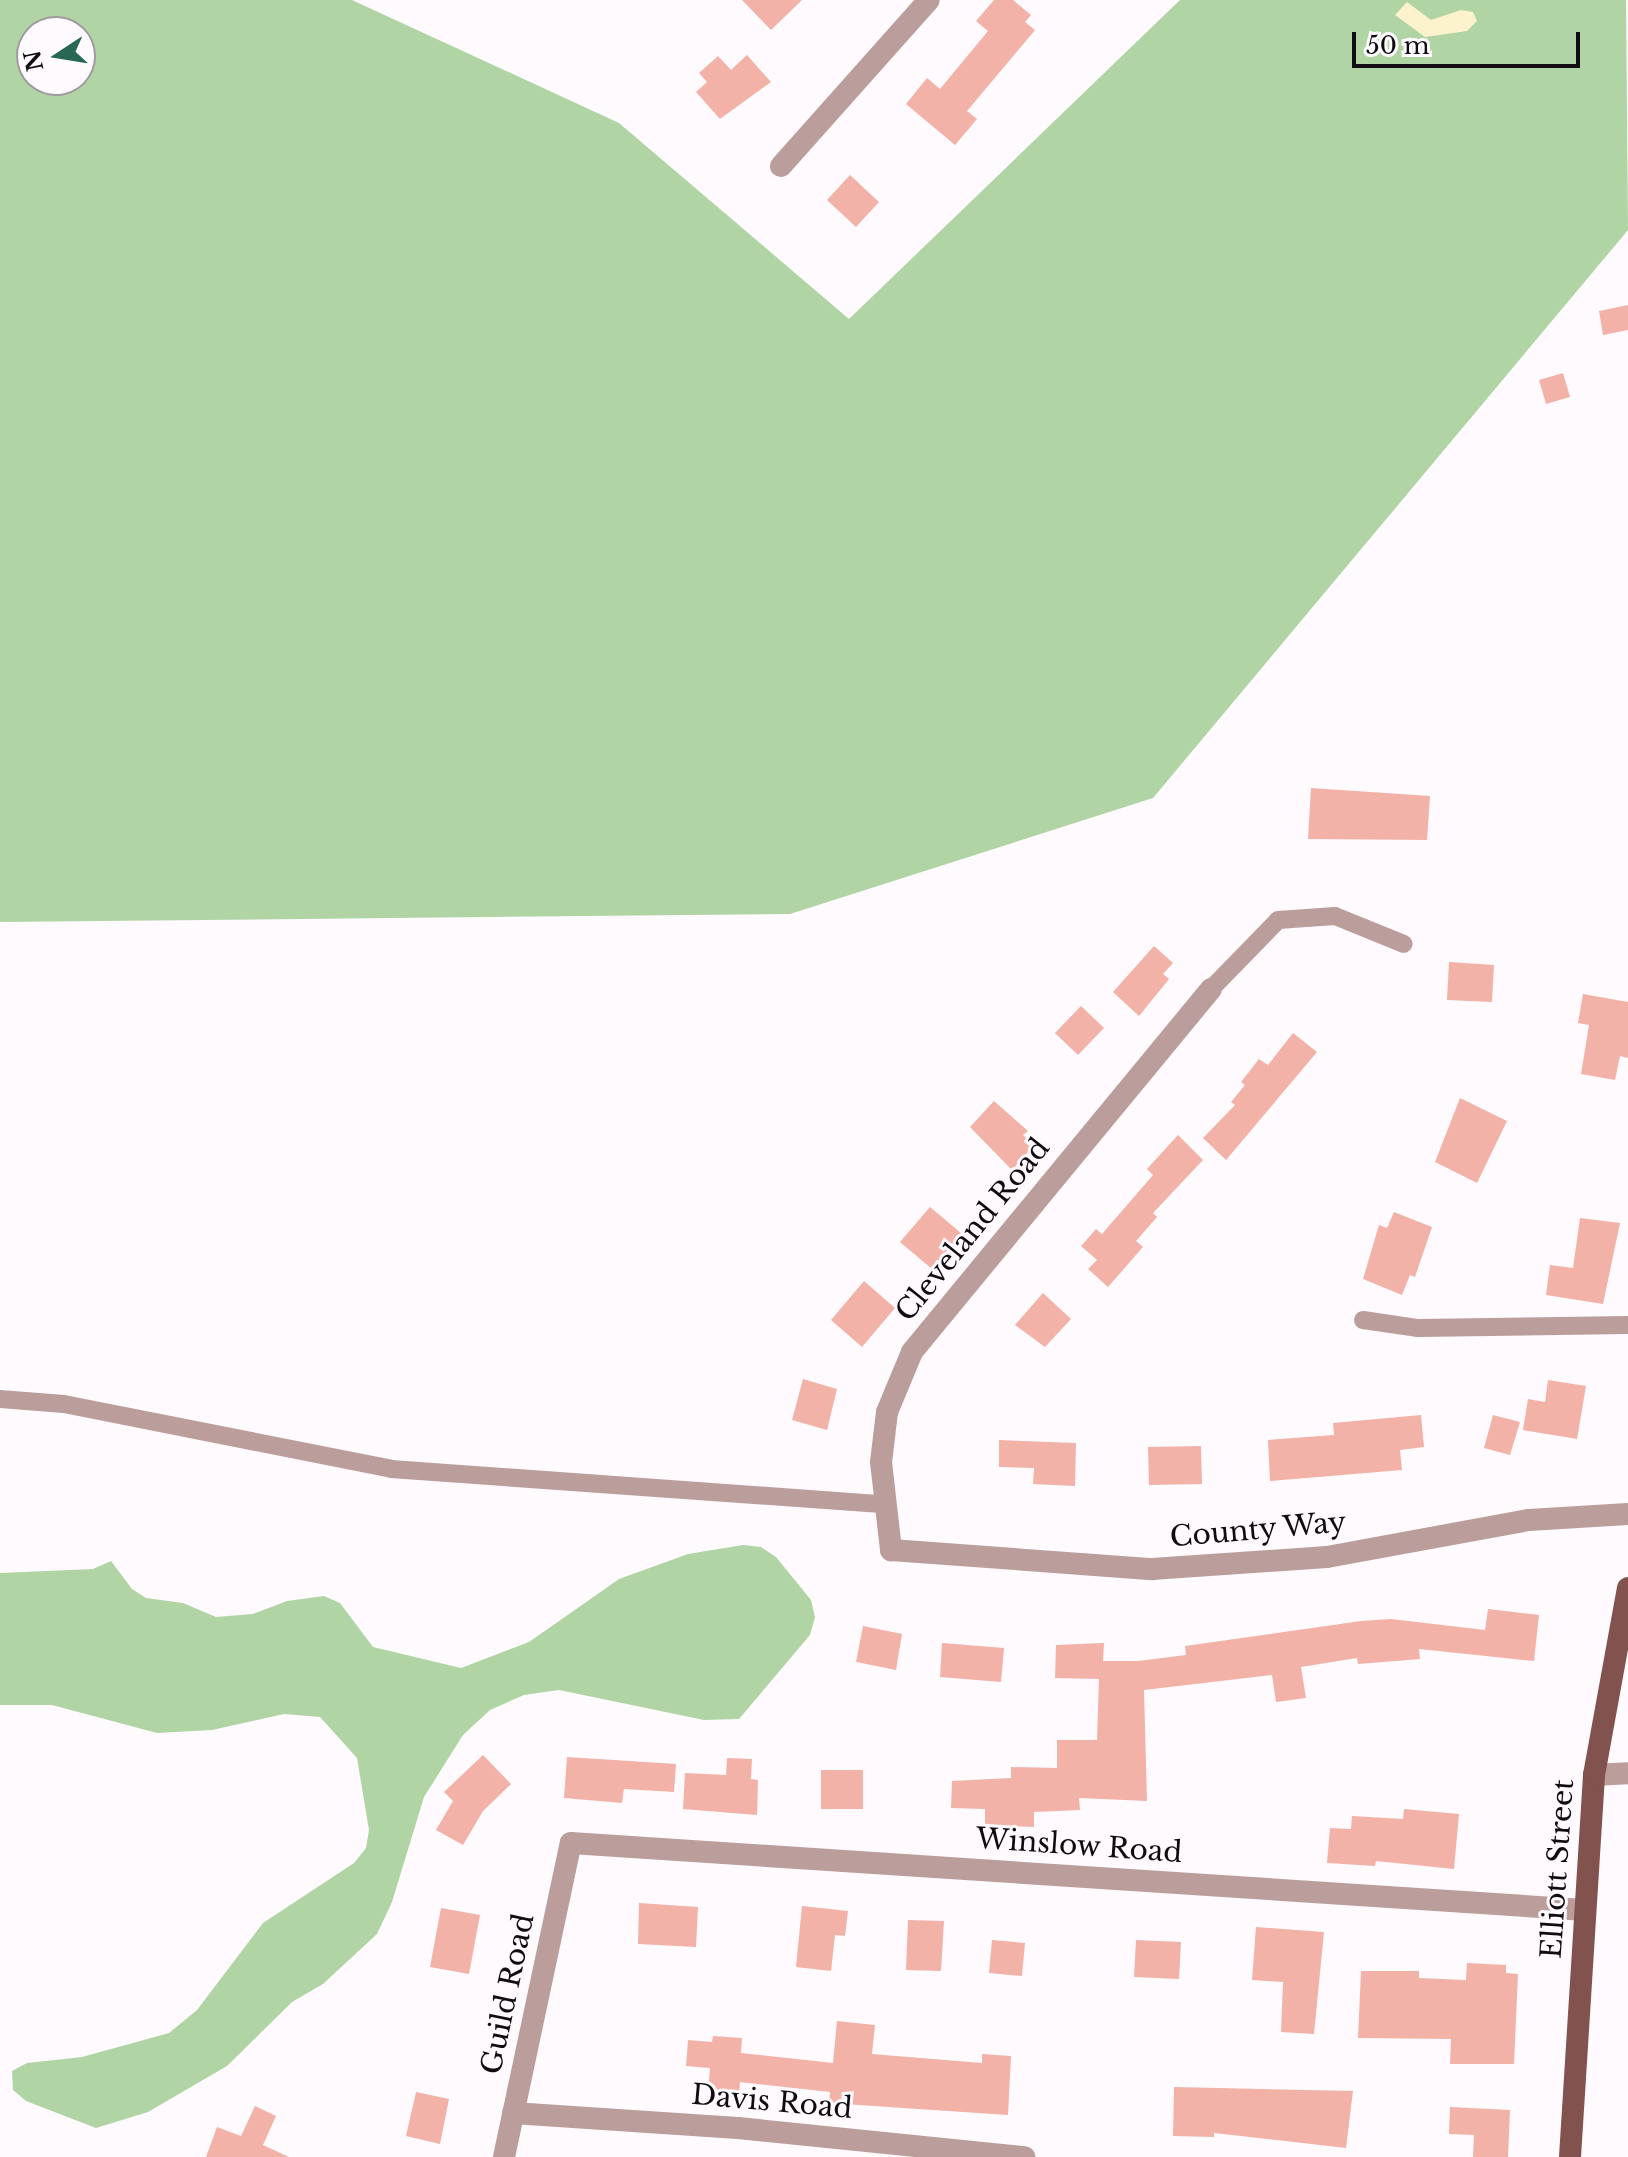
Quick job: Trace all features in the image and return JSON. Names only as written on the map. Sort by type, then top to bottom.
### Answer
[{"type":"main road","name":"Elliott Street","points":[[1570,2157],[1594,1775],[1628,1588]]},
{"type":"street","points":[[781,166],[929,0]]},
{"type":"street","name":"Cleveland Road","points":[[891,1550],[881,1462],[887,1412],[912,1352],[1211,989]]},
{"type":"street","name":"County Way","points":[[891,1550],[1152,1569],[1327,1557],[1529,1520],[1628,1514]]},
{"type":"street","points":[[1594,1775],[1628,1773]]},
{"type":"street","name":"Winslow Road","points":[[571,1843],[1584,1910]]},
{"type":"street","name":"Guild Road","points":[[504,2157],[571,1843]]},
{"type":"street","name":"Davis Road","points":[[513,2113],[738,2128],[1025,2157]]},
{"type":"lane","points":[[1211,989],[1278,920],[1335,916],[1404,944]]},
{"type":"lane","points":[[1363,1320],[1418,1328],[1628,1325]]},
{"type":"lane","points":[[0,1399],[64,1404],[391,1469],[885,1504]]},
{"type":"green space","points":[[0,0],[352,0],[619,123],[849,319],[1180,0],[1626,0],[1628,230],[1153,798],[790,914],[0,922]]},
{"type":"green space","points":[[743,1545],[761,1547],[776,1557],[811,1600],[815,1617],[810,1635],[739,1719],[704,1720],[559,1690],[524,1695],[490,1710],[463,1735],[424,1797],[392,1902],[377,1934],[323,1984],[292,2002],[227,2066],[148,2112],[96,2128],[26,2101],[13,2090],[12,2071],[27,2063],[82,2057],[169,2033],[197,2010],[263,1923],[354,1863],[366,1848],[369,1830],[357,1758],[320,1717],[284,1714],[212,1730],[157,1733],[52,1705],[0,1705],[0,1573],[93,1569],[111,1561],[132,1589],[146,1598],[183,1603],[216,1617],[253,1614],[287,1601],[324,1596],[340,1603],[373,1647],[461,1668],[529,1642],[619,1579],[688,1554]]},
{"type":"sand","points":[[1407,2],[1431,20],[1461,10],[1473,12],[1477,21],[1467,31],[1425,37],[1395,15]]},
{"type":"building","points":[[742,0],[802,0],[771,30]]},
{"type":"building","points":[[994,0],[1013,0],[1031,15],[1025,22],[1035,30],[967,111],[977,119],[955,145],[906,104],[927,78],[940,89],[988,31],[976,21]]},
{"type":"building","points":[[747,55],[771,82],[720,119],[696,92],[707,82],[699,73],[718,56],[731,70]]},
{"type":"building","points":[[850,175],[879,202],[856,227],[827,200]]},
{"type":"building","points":[[1628,305],[1628,330],[1603,335],[1599,311]]},
{"type":"building","points":[[1563,373],[1570,397],[1546,404],[1539,380]]},
{"type":"building","points":[[1311,788],[1430,796],[1427,840],[1308,839]]},
{"type":"building","points":[[1154,946],[1173,963],[1163,974],[1169,979],[1139,1016],[1113,992]]},
{"type":"building","points":[[1449,962],[1494,965],[1492,1002],[1447,1000]]},
{"type":"building","points":[[1583,994],[1628,1002],[1628,1058],[1620,1056],[1615,1080],[1581,1074],[1589,1025],[1578,1023]]},
{"type":"building","points":[[1081,1006],[1104,1028],[1078,1055],[1055,1033]]},
{"type":"building","points":[[1293,1033],[1317,1052],[1226,1160],[1203,1138],[1235,1105],[1231,1102],[1245,1085],[1241,1082],[1259,1059],[1268,1065]]},
{"type":"building","points":[[1460,1098],[1507,1121],[1477,1183],[1435,1162]]},
{"type":"building","points":[[994,1101],[1028,1131],[1023,1135],[1034,1145],[1012,1170],[970,1127]]},
{"type":"building","points":[[1178,1135],[1203,1160],[1153,1213],[1157,1217],[1136,1241],[1143,1247],[1108,1287],[1088,1269],[1097,1260],[1081,1246],[1096,1229],[1102,1234],[1153,1175],[1147,1169]]},
{"type":"building","points":[[930,1207],[961,1233],[932,1269],[900,1242]]},
{"type":"building","points":[[1394,1212],[1432,1227],[1415,1277],[1410,1275],[1402,1295],[1363,1279],[1379,1225],[1387,1228]]},
{"type":"building","points":[[1580,1218],[1620,1223],[1603,1304],[1546,1295],[1550,1265],[1573,1268]]},
{"type":"building","points":[[864,1281],[895,1308],[862,1347],[831,1320]]},
{"type":"building","points":[[1043,1293],[1071,1319],[1045,1347],[1015,1325]]},
{"type":"building","points":[[803,1379],[837,1389],[827,1430],[792,1420]]},
{"type":"building","points":[[1548,1380],[1586,1386],[1577,1439],[1523,1430],[1528,1399],[1545,1402]]},
{"type":"building","points":[[1421,1415],[1424,1447],[1400,1450],[1402,1470],[1270,1481],[1268,1440],[1334,1435],[1333,1423]]},
{"type":"building","points":[[1493,1415],[1520,1422],[1510,1455],[1484,1448]]},
{"type":"building","points":[[999,1440],[1076,1443],[1075,1486],[1033,1484],[1034,1468],[999,1467]]},
{"type":"building","points":[[1201,1446],[1202,1484],[1149,1485],[1148,1447]]},
{"type":"building","points":[[1488,1609],[1539,1615],[1534,1661],[1419,1649],[1420,1659],[1358,1664],[1357,1658],[1301,1667],[1306,1698],[1276,1702],[1272,1675],[1144,1690],[1147,1801],[1079,1798],[1080,1810],[1034,1812],[1034,1827],[985,1825],[985,1809],[951,1808],[952,1781],[1011,1778],[1011,1767],[1057,1768],[1057,1740],[1097,1740],[1099,1679],[1055,1678],[1056,1645],[1104,1643],[1103,1661],[1138,1661],[1186,1655],[1185,1646],[1361,1621],[1391,1619],[1485,1630]]},
{"type":"building","points":[[863,1626],[902,1634],[896,1670],[856,1662]]},
{"type":"building","points":[[942,1643],[1004,1648],[1001,1682],[940,1677]]},
{"type":"building","points":[[483,1755],[511,1784],[483,1811],[463,1845],[436,1830],[453,1801],[444,1792]]},
{"type":"building","points":[[567,1757],[676,1764],[674,1792],[624,1789],[622,1803],[564,1798]]},
{"type":"building","points":[[727,1758],[752,1759],[751,1779],[758,1780],[757,1815],[683,1809],[685,1773],[726,1775]]},
{"type":"building","points":[[821,1770],[863,1770],[863,1809],[821,1809]]},
{"type":"building","points":[[1404,1809],[1459,1814],[1454,1869],[1376,1861],[1375,1866],[1327,1863],[1330,1828],[1351,1829],[1352,1816],[1403,1819]]},
{"type":"building","points":[[639,1903],[698,1907],[696,1947],[638,1944]]},
{"type":"building","points":[[802,1906],[848,1911],[845,1936],[835,1935],[831,1971],[796,1967]]},
{"type":"building","points":[[441,1908],[480,1915],[469,1974],[430,1967]]},
{"type":"building","points":[[908,1920],[944,1921],[941,1971],[906,1970]]},
{"type":"building","points":[[1256,1927],[1324,1932],[1314,2034],[1281,2032],[1283,1982],[1252,1980]]},
{"type":"building","points":[[992,1940],[1025,1943],[1022,1976],[989,1973]]},
{"type":"building","points":[[1136,1940],[1181,1942],[1179,1979],[1134,1977]]},
{"type":"building","points":[[1467,1963],[1506,1965],[1506,1973],[1518,1974],[1514,2064],[1450,2064],[1451,2039],[1358,2038],[1361,1971],[1419,1971],[1419,1978],[1466,1980]]},
{"type":"building","points":[[837,2021],[875,2025],[872,2054],[982,2063],[982,2054],[1011,2056],[1008,2115],[829,2103],[830,2092],[740,2082],[739,2095],[708,2093],[710,2068],[686,2066],[688,2040],[712,2042],[713,2036],[742,2038],[741,2053],[833,2063]]},
{"type":"building","points":[[1174,2087],[1353,2091],[1346,2148],[1214,2133],[1214,2137],[1173,2136]]},
{"type":"building","points":[[416,2092],[449,2099],[440,2144],[406,2136]]},
{"type":"building","points":[[255,2106],[276,2116],[263,2145],[289,2157],[206,2157],[217,2127],[241,2136]]},
{"type":"building","points":[[1450,2107],[1510,2110],[1508,2157],[1473,2157],[1474,2135],[1449,2134]]}]
